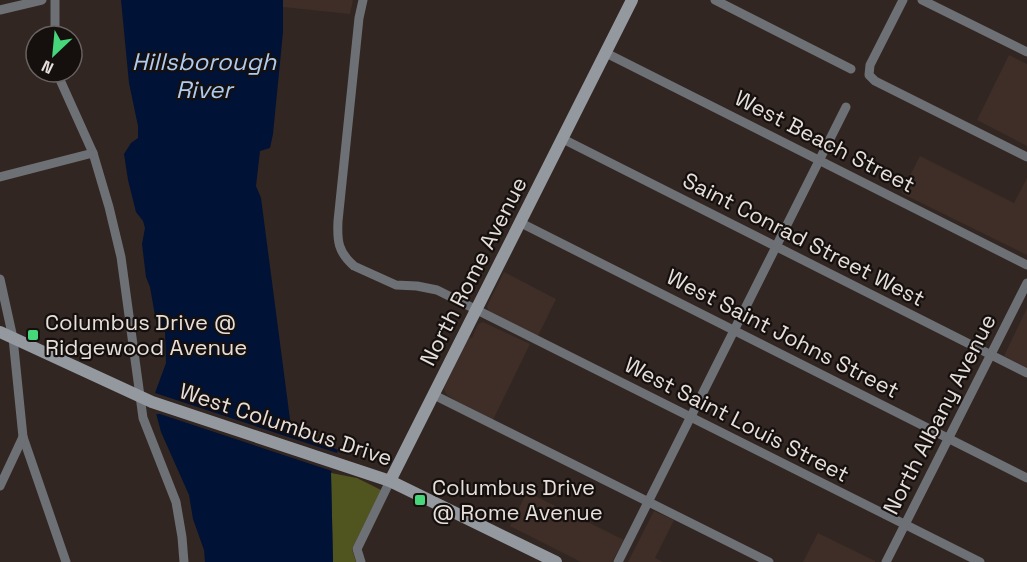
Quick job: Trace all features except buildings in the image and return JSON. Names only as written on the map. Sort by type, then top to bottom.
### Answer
[{"type":"main road","name":"North Rome Avenue","points":[[390,481],[632,0]]},
{"type":"main road","name":"West Columbus Drive","points":[[0,332],[152,402],[390,481],[556,562]]},
{"type":"street","points":[[0,10],[42,0]]},
{"type":"street","points":[[54,0],[55,24]]},
{"type":"street","name":"West Saint Louis Street","points":[[363,0],[359,18],[338,221],[338,238],[344,257],[354,266],[388,283],[437,290],[980,562]]},
{"type":"street","points":[[715,0],[851,69]]},
{"type":"street","points":[[903,0],[870,66],[869,75],[875,81],[1027,157]]},
{"type":"street","points":[[921,0],[1027,52]]},
{"type":"street","name":"West Beach Street","points":[[606,53],[1027,265]]},
{"type":"street","points":[[62,84],[93,153],[121,257],[143,418],[176,502],[184,562]]},
{"type":"street","points":[[618,562],[846,107]]},
{"type":"street","name":"Saint Conrad Street West","points":[[563,139],[1027,373]]},
{"type":"street","points":[[0,177],[93,153]]},
{"type":"street","name":"West Saint Johns Street","points":[[520,223],[1027,478]]},
{"type":"street","points":[[0,279],[13,338],[23,437],[66,562]]},
{"type":"street","name":"North Albany Avenue","points":[[886,562],[1027,283]]},
{"type":"street","points":[[434,395],[769,562]]},
{"type":"street","points":[[0,486],[23,437]]},
{"type":"street","name":"North Rome Avenue","points":[[361,562],[357,549],[390,481]]},
{"type":"shaded area","points":[[283,0],[353,0],[350,14],[283,7]]},
{"type":"shaded area","points":[[1009,55],[1027,64],[1027,146],[977,120]]},
{"type":"shaded area","points":[[920,156],[1014,203],[1027,178],[1027,255],[901,193]]},
{"type":"shaded area","points":[[504,272],[556,299],[538,336],[488,310],[487,306]]},
{"type":"shaded area","points":[[1027,308],[1027,368],[1004,356]]},
{"type":"shaded area","points":[[483,322],[530,344],[493,420],[458,402],[447,395],[444,390],[469,337],[472,338],[478,324]]},
{"type":"shaded area","points":[[527,492],[624,540],[612,562],[581,562],[510,526]]},
{"type":"shaded area","points":[[654,511],[674,520],[655,558],[663,562],[628,562]]},
{"type":"shaded area","points":[[818,533],[875,561],[875,562],[803,562]]},
{"type":"green space","points":[[331,473],[357,478],[381,490],[352,549],[356,562],[333,562]]},
{"type":"water","name":"Hillsborough River","points":[[121,0],[283,0],[283,32],[273,134],[270,148],[260,151],[256,186],[261,198],[291,427],[338,450],[331,473],[333,562],[205,562],[204,550],[193,519],[189,495],[161,432],[156,413],[155,393],[166,363],[165,332],[156,321],[146,277],[142,244],[145,228],[136,212],[124,154],[131,143],[138,138],[138,126],[129,83]]},
{"type":"pier","points":[[152,392],[340,454],[335,472],[160,414],[154,414]]},
{"type":"place","name":"Columbus Drive @ Ridgewood Avenue","points":[[33,335]]},
{"type":"place","name":"Columbus Drive @ Rome Avenue","points":[[420,500]]}]
